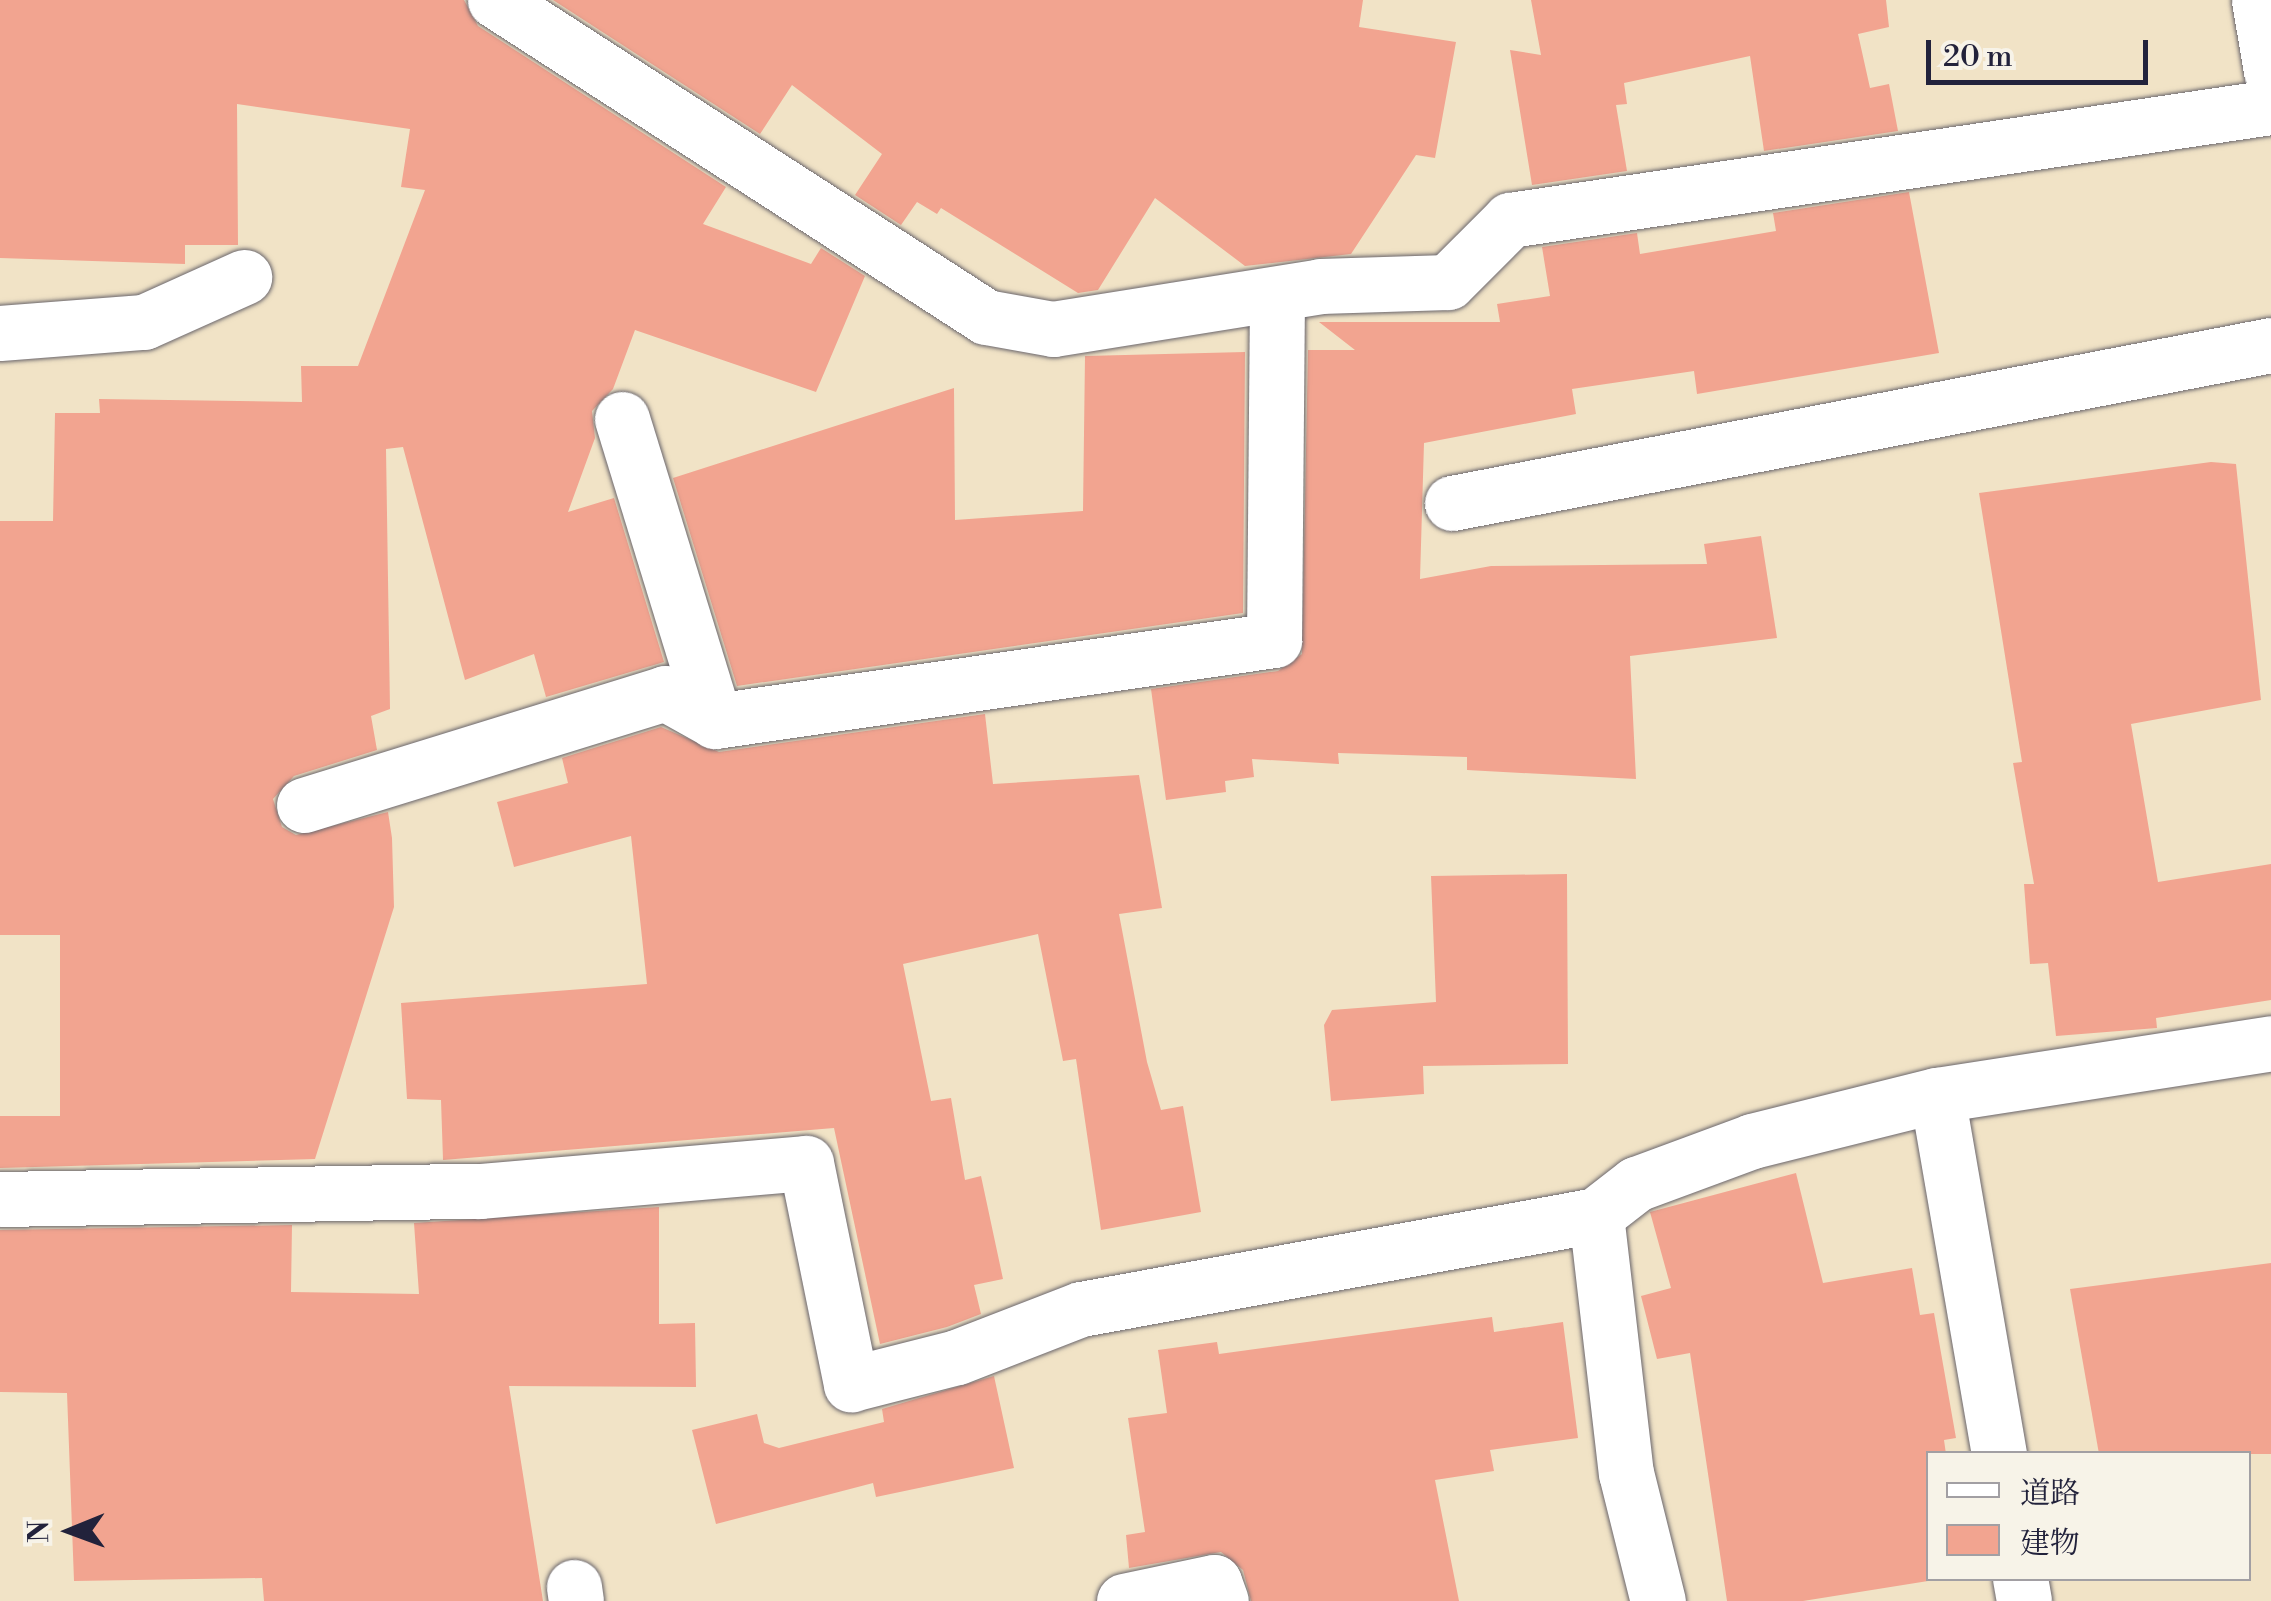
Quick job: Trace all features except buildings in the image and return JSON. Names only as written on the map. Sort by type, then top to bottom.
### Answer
[{"type":"street","points":[[495,0],[986,317],[1053,330],[1277,297],[1320,286],[1448,282],[1510,220],[2271,107]]},
{"type":"street","points":[[2258,0],[2271,71]]},
{"type":"street","points":[[0,334],[144,322],[244,277]]},
{"type":"street","points":[[304,805],[665,692],[715,721],[1274,640],[1277,297]]},
{"type":"street","points":[[1452,503],[2271,345]]},
{"type":"street","points":[[622,418],[715,721]]},
{"type":"street","points":[[0,1199],[480,1191],[806,1163],[851,1384],[957,1358],[1082,1309],[1596,1214],[1636,1184],[1752,1141],[1937,1095],[2271,1043]]},
{"type":"street","points":[[1937,1095],[1998,1451]]},
{"type":"street","points":[[1596,1214],[1626,1474],[1658,1601]]},
{"type":"street","points":[[1124,1601],[1214,1582],[1221,1601]]}]
